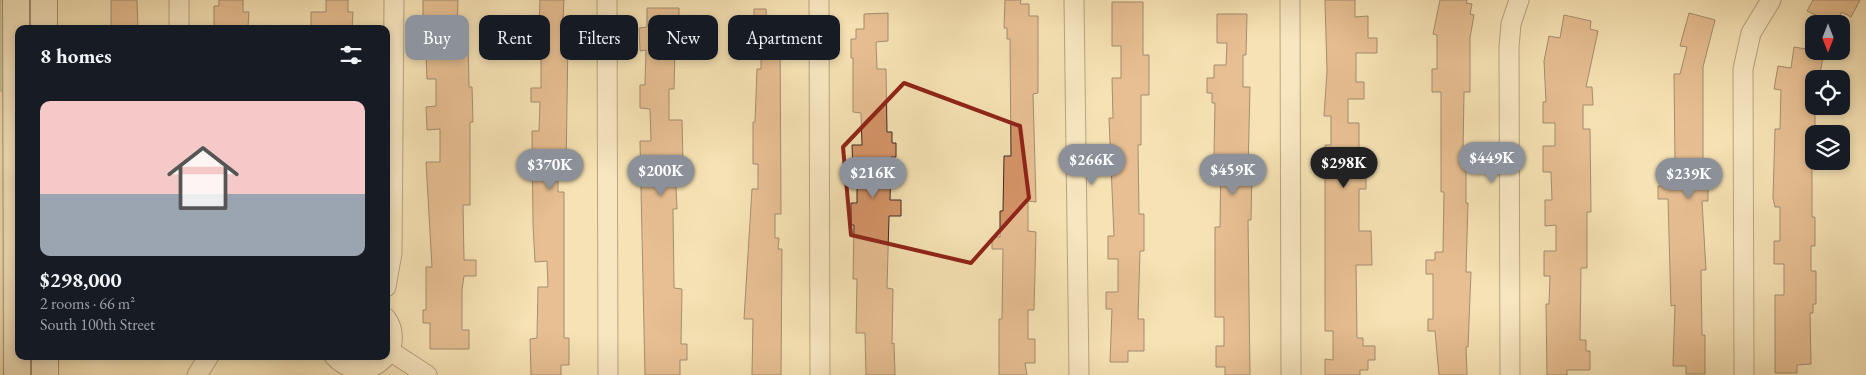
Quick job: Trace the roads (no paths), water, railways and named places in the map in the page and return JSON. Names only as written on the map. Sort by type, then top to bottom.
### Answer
[{"type":"main road","points":[[15,25],[16,0]]},
{"type":"main road","points":[[44,0],[44,25]]},
{"type":"main road","points":[[15,40],[11,200],[15,317]]},
{"type":"main road","points":[[16,360],[17,375]]},
{"type":"main road","points":[[45,360],[45,375]]},
{"type":"street","points":[[179,0],[179,25]]},
{"type":"street","points":[[390,264],[392,253],[394,0]]},
{"type":"street","points":[[607,0],[608,375]]},
{"type":"street","points":[[819,0],[820,375]]},
{"type":"street","points":[[1074,0],[1079,375]]},
{"type":"street","points":[[1290,0],[1291,375]]},
{"type":"street","points":[[1510,375],[1508,47],[1511,24],[1519,0]]},
{"type":"street","points":[[1744,375],[1742,81],[1748,42],[1762,3]]},
{"type":"street","points":[[390,327],[392,331],[390,340]]},
{"type":"street","points":[[390,356],[427,375]]},
{"type":"street","points":[[196,375],[206,360]]},
{"type":"street","points":[[338,360],[358,369],[377,364],[381,360]]}]
